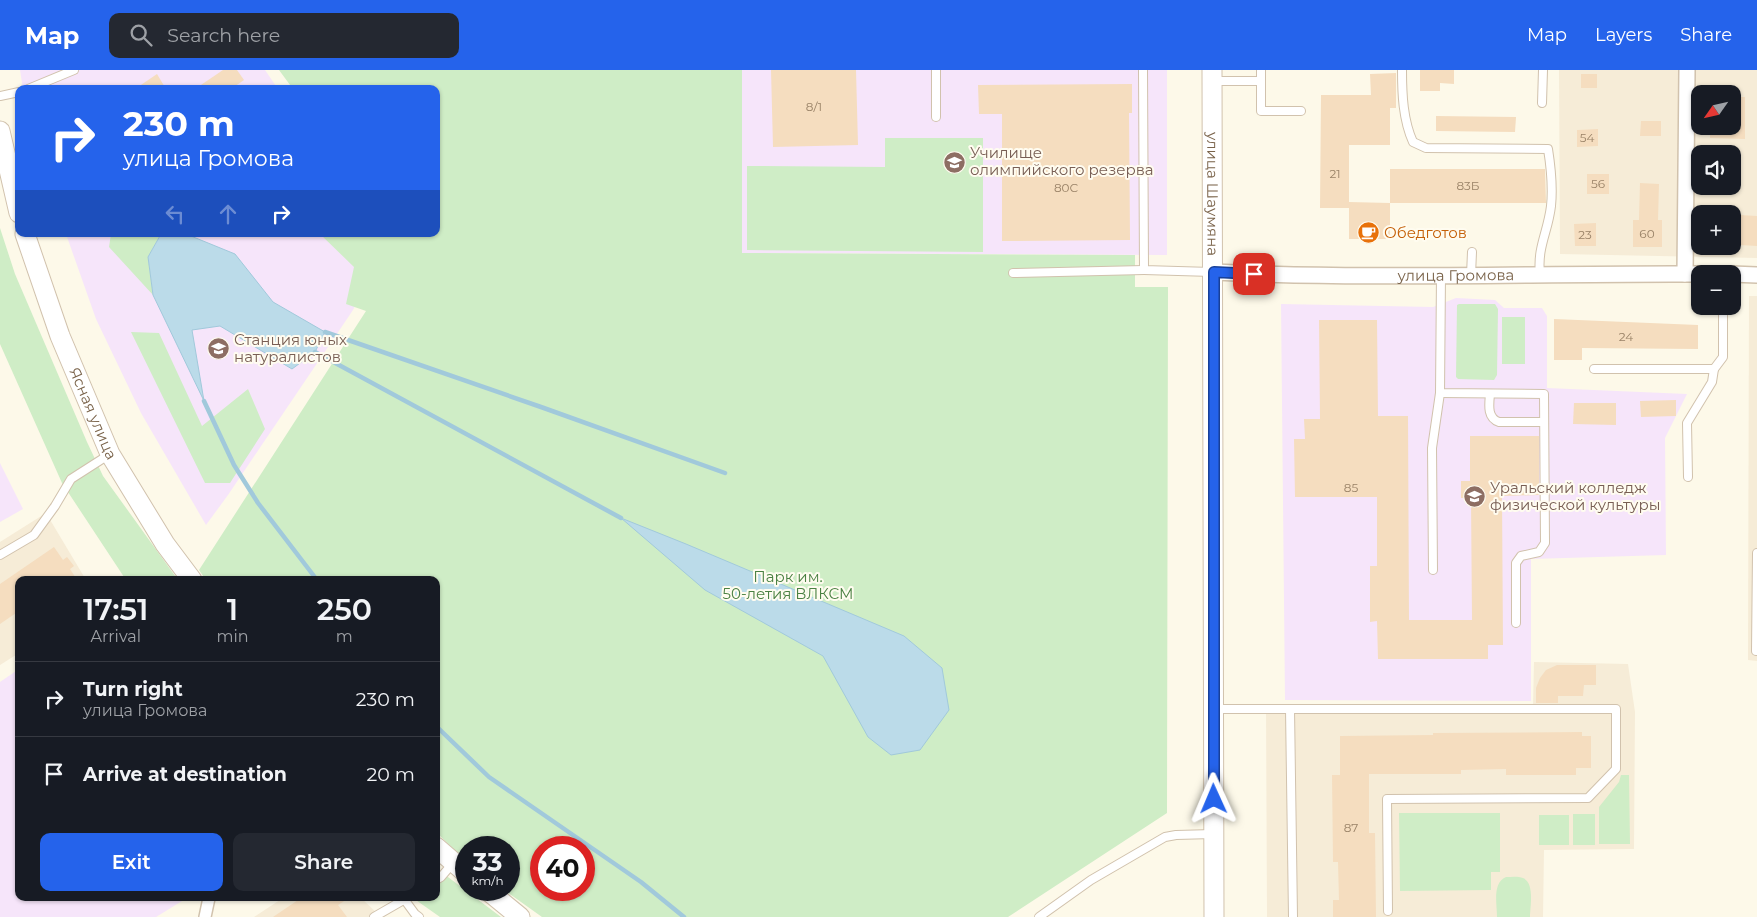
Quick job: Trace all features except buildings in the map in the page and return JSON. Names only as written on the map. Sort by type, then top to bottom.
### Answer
[{"type":"street","points":[[1687,70],[1693,265]]},
{"type":"street","name":"улица Шаумяна","points":[[1212,76],[1214,272],[1214,917]]},
{"type":"street","points":[[0,131],[15,196]]},
{"type":"street","name":"Ясная улица","points":[[26,237],[60,336],[110,454],[166,544],[189,576]]},
{"type":"street","name":"улица Громова","points":[[1214,272],[1441,276],[1691,274]]},
{"type":"street","points":[[1741,274],[1757,274]]},
{"type":"street","points":[[440,850],[455,864]]},
{"type":"street","points":[[205,917],[208,901]]},
{"type":"street","points":[[499,901],[519,917]]},
{"type":"lane","points":[[38,85],[74,70]]},
{"type":"lane","points":[[936,70],[936,117]]},
{"type":"lane","points":[[1143,70],[1144,270]]},
{"type":"lane","points":[[1261,70],[1261,111],[1301,111]]},
{"type":"lane","points":[[1402,70],[1402,90],[1407,128],[1413,142],[1426,148],[1548,149],[1552,176],[1551,208],[1539,253],[1540,274]]},
{"type":"lane","points":[[1542,103],[1543,70]]},
{"type":"lane","points":[[1212,76],[1261,81]]},
{"type":"lane","points":[[0,96],[15,93]]},
{"type":"lane","points":[[1471,275],[1472,252]]},
{"type":"lane","points":[[1014,273],[1144,270],[1214,272]]},
{"type":"lane","points":[[1433,570],[1432,448],[1440,393],[1441,276]]},
{"type":"lane","points":[[1688,477],[1687,423],[1712,382],[1714,370],[1723,357],[1723,315]]},
{"type":"lane","points":[[1594,370],[1714,370]]},
{"type":"lane","points":[[1440,393],[1544,394],[1545,543],[1539,552],[1521,556],[1516,563],[1516,624]]},
{"type":"lane","points":[[1490,394],[1490,414],[1494,420],[1544,422]]},
{"type":"lane","points":[[0,555],[34,535],[55,506],[71,479],[110,454]]},
{"type":"lane","points":[[1756,651],[1757,553]]},
{"type":"lane","points":[[1214,709],[1547,706],[1616,709],[1616,770],[1588,798],[1387,800],[1388,911]]},
{"type":"lane","points":[[1290,709],[1293,917]]},
{"type":"lane","points":[[1039,917],[1090,880],[1165,837],[1176,834],[1215,834]]},
{"type":"lane","points":[[440,878],[455,870]]},
{"type":"lane","points":[[374,917],[400,901]]},
{"type":"lane","points":[[407,901],[419,917]]},
{"type":"shaded area","points":[[20,70],[265,70],[275,85],[22,85]]},
{"type":"shaded area","name":"Училище олимпийского резерва","points":[[742,70],[1167,70],[1167,255],[741,253]]},
{"type":"shaded area","points":[[1559,70],[1757,70],[1757,258],[1560,254]]},
{"type":"shaded area","name":"Станция юных натуралистов","points":[[67,237],[388,237],[394,244],[351,313],[206,525],[141,413],[96,319]]},
{"type":"shaded area","points":[[1749,296],[1757,296],[1757,661],[1748,660]]},
{"type":"shaded area","name":"Уральский колледж физической культуры","points":[[1456,298],[1495,300],[1504,308],[1542,308],[1547,316],[1547,388],[1687,394],[1665,438],[1666,555],[1531,559],[1531,701],[1285,700],[1281,304],[1433,307]]},
{"type":"shaded area","points":[[0,463],[23,509],[0,522]]},
{"type":"shaded area","points":[[46,513],[84,576],[15,576],[15,656],[0,665],[0,542]]},
{"type":"shaded area","points":[[1534,662],[1628,664],[1635,712],[1634,849],[1544,850],[1543,917],[1267,917],[1266,705],[1533,707]]},
{"type":"shaded area","points":[[15,672],[15,901],[182,901],[156,917],[0,917],[0,682]]},
{"type":"shaded area","points":[[278,901],[364,901],[381,917],[254,917]]},
{"type":"green space","name":"Парк им. 50-летия ВЛКСМ","points":[[279,70],[742,70],[742,253],[1135,255],[1135,287],[1168,287],[1167,813],[1008,917],[542,917],[519,901],[520,836],[455,836],[455,850],[440,836],[440,576],[203,576],[199,570],[366,311],[346,304],[354,267],[323,237],[440,237],[440,85],[290,85]]},
{"type":"green space","points":[[885,138],[983,138],[983,252],[747,250],[747,166],[885,167]]},
{"type":"green space","points":[[0,228],[15,274],[103,476],[175,576],[123,576],[62,483],[0,344]]},
{"type":"green space","points":[[111,237],[159,237],[148,257],[153,295],[109,247]]},
{"type":"green space","points":[[1495,304],[1498,309],[1497,375],[1494,380],[1458,379],[1456,377],[1457,305]]},
{"type":"green space","points":[[1502,317],[1525,317],[1525,364],[1502,364]]},
{"type":"green space","points":[[131,332],[159,333],[202,426],[248,389],[265,429],[230,483],[205,483]]},
{"type":"green space","points":[[1621,775],[1629,775],[1630,844],[1599,844],[1599,807],[1619,782]]},
{"type":"green space","points":[[1399,813],[1500,813],[1500,872],[1491,872],[1491,890],[1400,891]]},
{"type":"green space","points":[[1573,814],[1595,814],[1595,845],[1573,845]]},
{"type":"green space","points":[[1539,815],[1569,815],[1569,845],[1539,845]]},
{"type":"green space","points":[[440,871],[455,882],[455,901],[480,901],[501,917],[440,917],[417,901],[440,901]]},
{"type":"green space","points":[[1506,877],[1519,877],[1527,881],[1531,902],[1530,917],[1497,917],[1497,889]]},
{"type":"water","points":[[159,237],[193,237],[235,254],[273,302],[325,332],[315,352],[292,369],[220,326],[192,330],[204,401],[153,295],[148,257]]},
{"type":"water","points":[[621,518],[904,636],[942,668],[949,710],[920,750],[891,755],[868,737],[823,656],[705,590]]},
{"type":"waterway","points":[[325,332],[725,473]]},
{"type":"waterway","points":[[315,352],[621,518]]},
{"type":"waterway","points":[[204,401],[234,465],[258,503],[314,576]]},
{"type":"waterway","points":[[440,730],[489,777],[641,882],[684,917]]},
{"type":"place","name":"Училище олимпийского резерва","points":[[954,162]]},
{"type":"place","name":"Обедготов","points":[[1368,233]]},
{"type":"place","name":"Станция юных натуралистов","points":[[218,349]]},
{"type":"place","name":"Уральский колледж физической культуры","points":[[1474,497]]},
{"type":"route","points":[[1214,799],[1214,272],[1254,274]]}]
